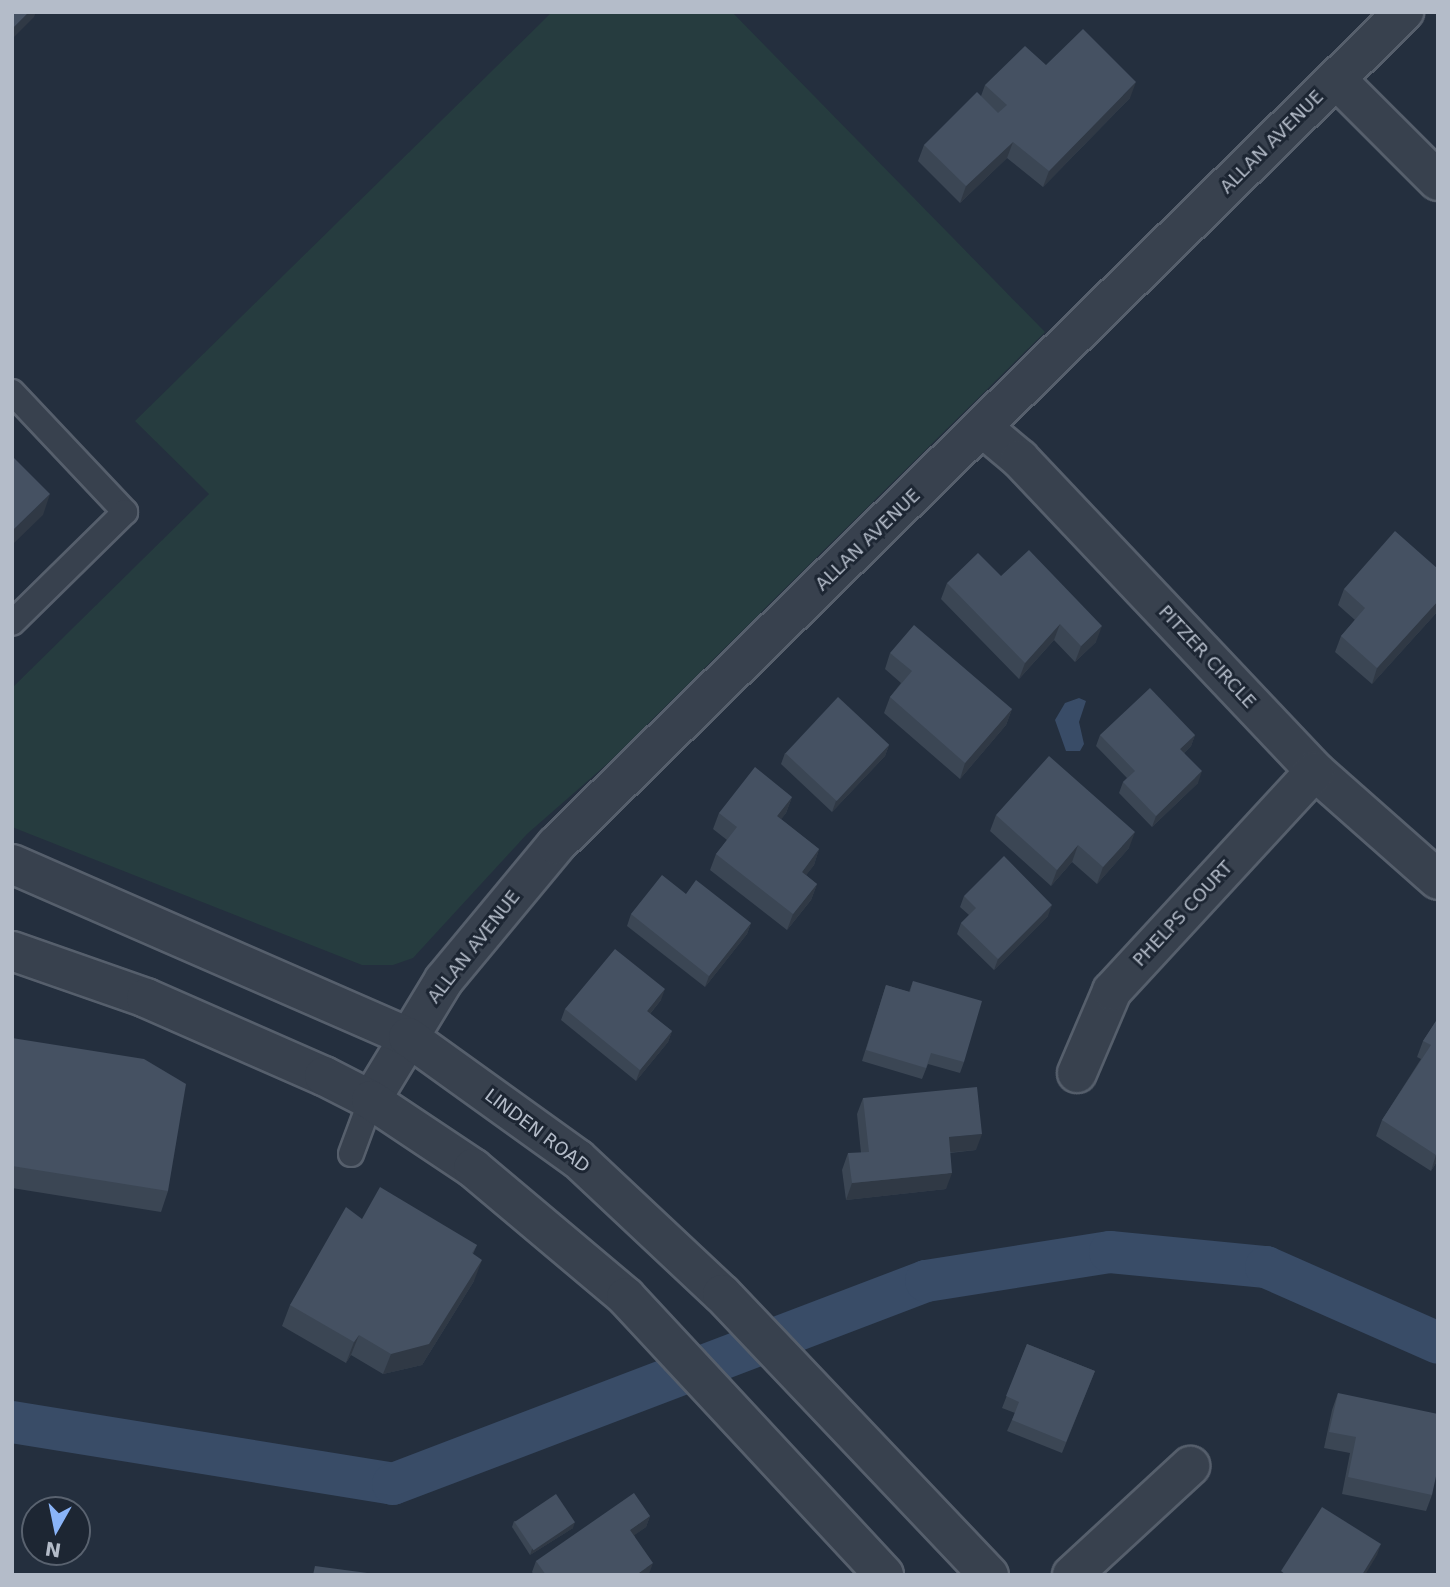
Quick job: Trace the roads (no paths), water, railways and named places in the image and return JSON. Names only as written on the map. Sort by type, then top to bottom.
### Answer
[{"type":"street","name":"ALLAN AVENUE","points":[[371,1100],[444,979],[556,845],[1404,12]]},
{"type":"street","points":[[1336,79],[1438,181]]},
{"type":"street","name":"PITZER CIRCLE","points":[[982,428],[1020,459],[1315,771],[1438,880]]},
{"type":"street","name":"PHELPS COURT","points":[[1077,1073],[1112,991],[1315,771]]},
{"type":"street","name":"LINDEN ROAD","points":[[12,864],[408,1037],[578,1158],[722,1294],[989,1575]]},
{"type":"street","points":[[12,951],[146,998],[371,1100],[473,1168],[568,1246],[653,1326],[884,1575]]},
{"type":"street","points":[[1072,1575],[1190,1466]]},
{"type":"lane","points":[[12,392],[125,512],[12,623]]},
{"type":"lane","points":[[351,1154],[371,1100]]},
{"type":"water","points":[[1079,698],[1086,701],[1079,722],[1084,744],[1080,751],[1066,751],[1055,720],[1065,703]]},
{"type":"waterway","points":[[12,1422],[393,1484],[926,1281],[1110,1252],[1266,1267],[1438,1343]]}]
